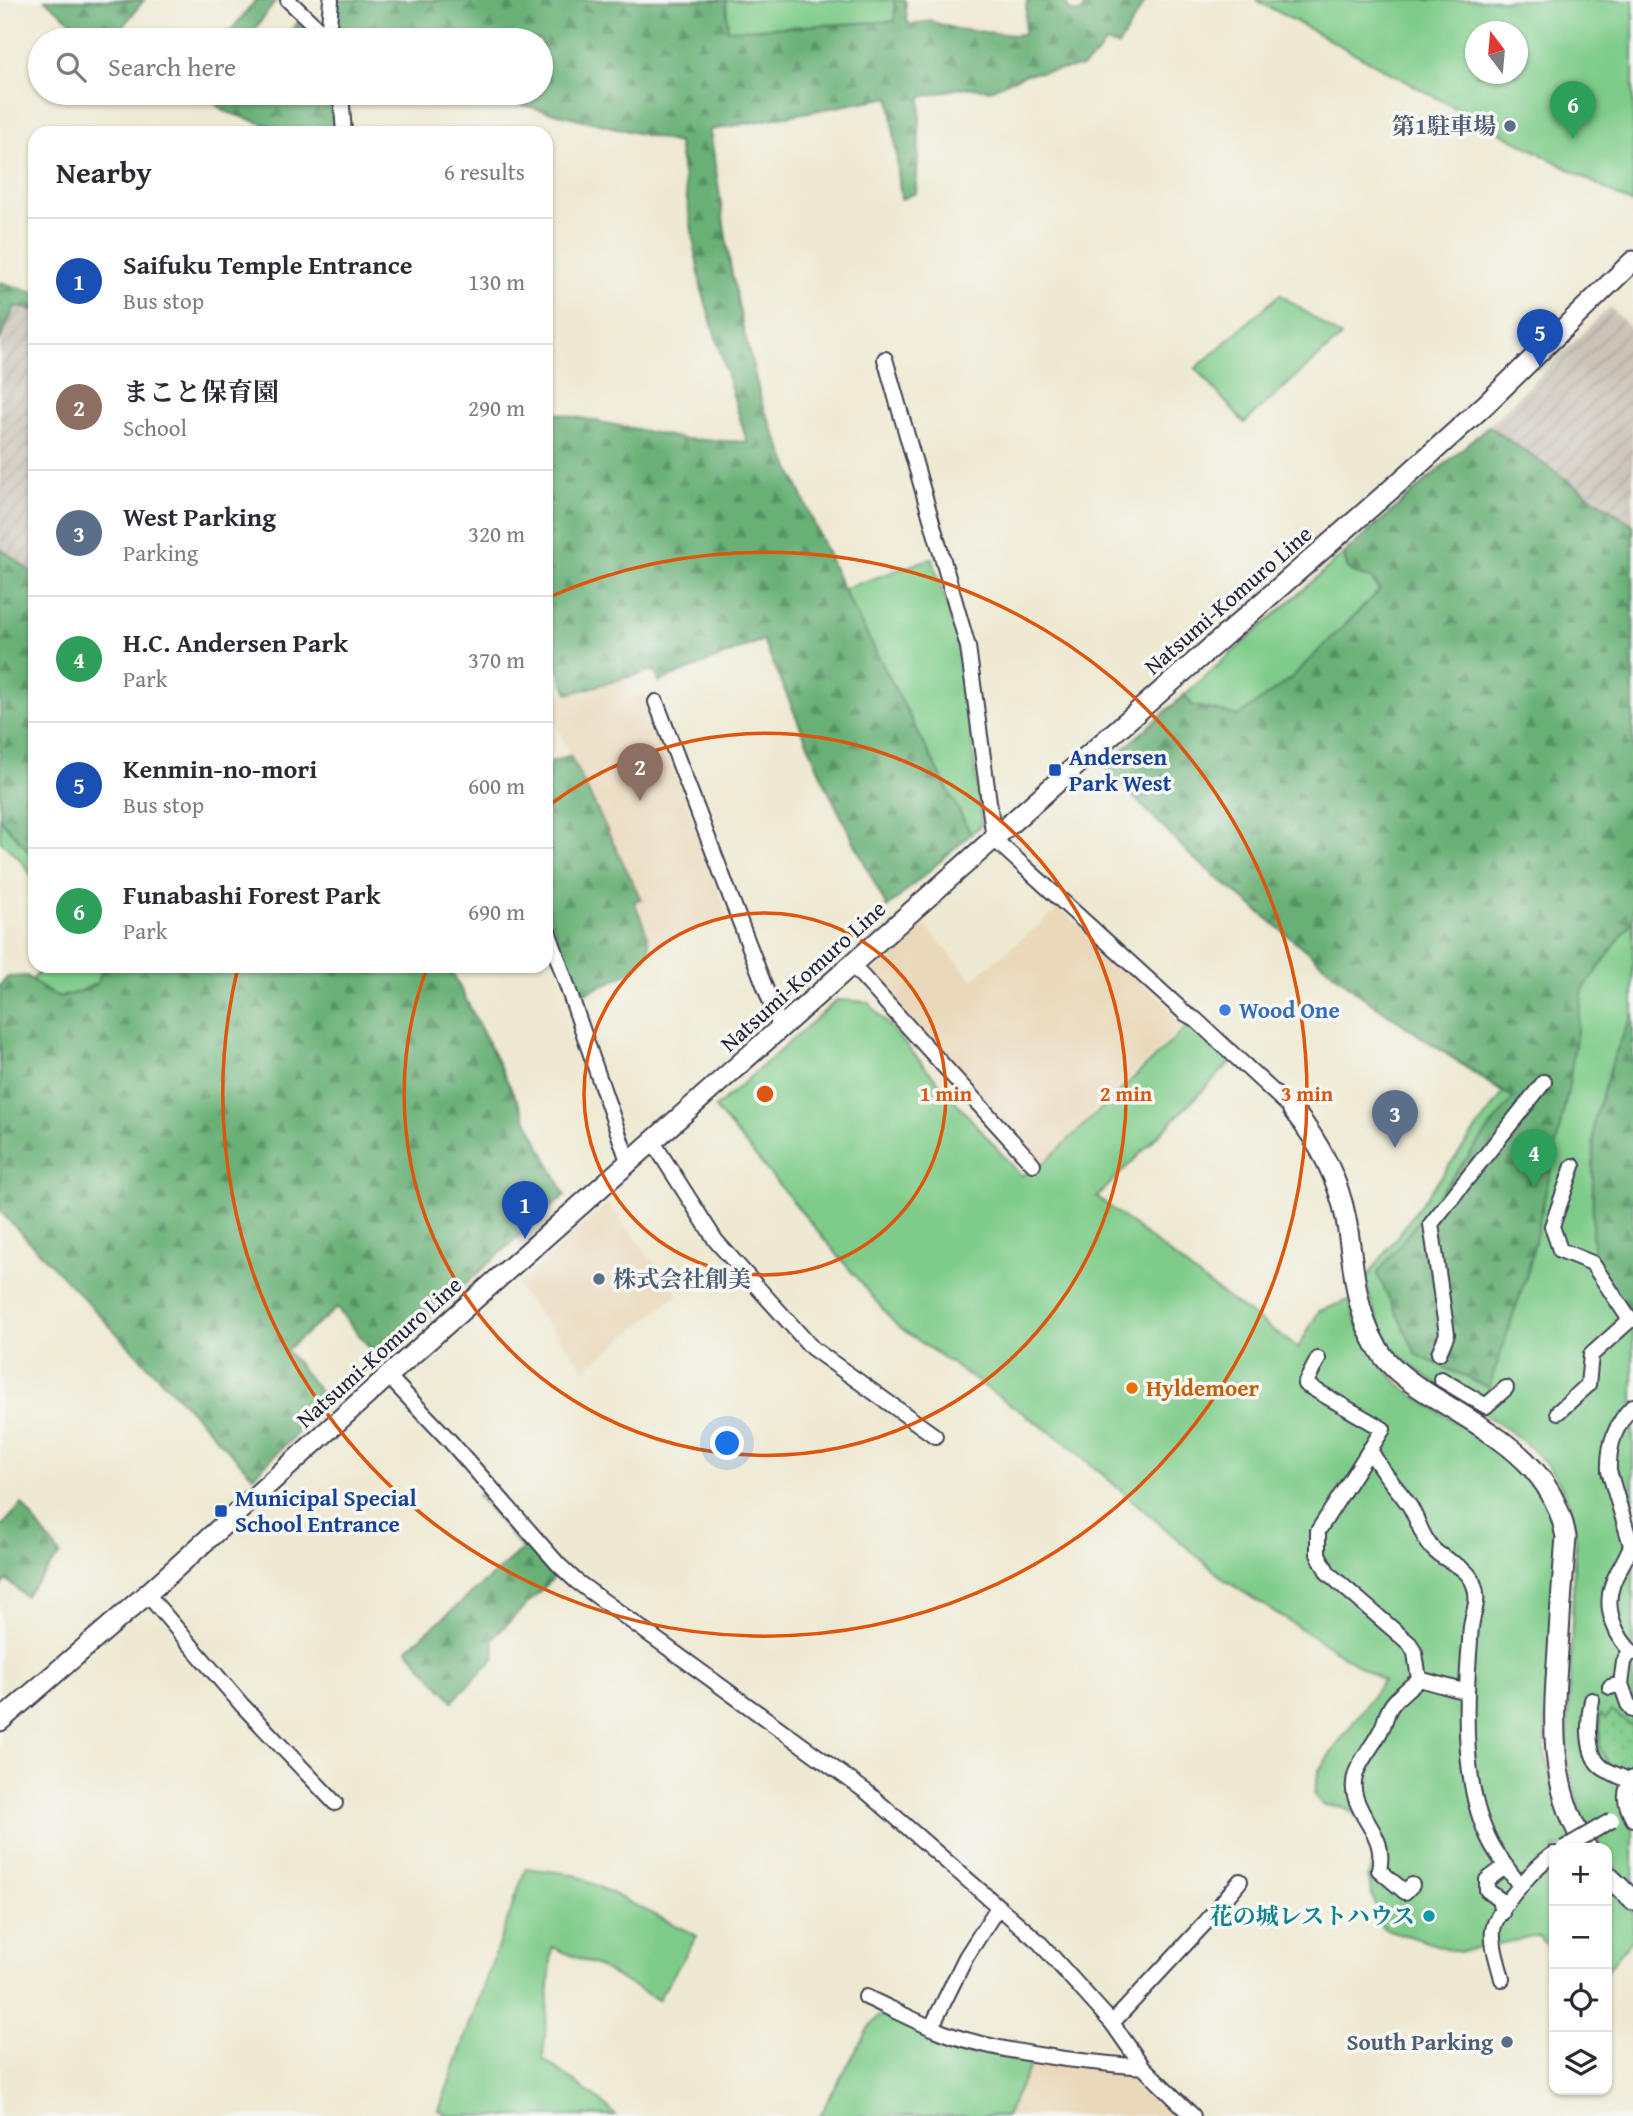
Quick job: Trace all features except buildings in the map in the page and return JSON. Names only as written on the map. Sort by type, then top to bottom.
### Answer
[{"type":"main road","name":"Natsumi-Komuro Line","points":[[0,1721],[1404,478],[1486,404],[1633,261]]},
{"type":"main road","points":[[1293,1110],[1317,1141],[1340,1194],[1355,1290],[1361,1312],[1377,1346],[1409,1381],[1506,1444],[1529,1463],[1543,1480],[1561,1515],[1566,1537],[1554,1702],[1554,1747],[1559,1780],[1572,1822],[1584,1843]]},
{"type":"main road","points":[[1612,1880],[1633,1900]]},
{"type":"street","points":[[288,0],[317,28]]},
{"type":"street","points":[[330,28],[331,0]]},
{"type":"street","points":[[342,105],[343,126]]},
{"type":"street","points":[[885,359],[968,647],[994,839],[1186,1014],[1195,1018],[1293,1110]]},
{"type":"street","points":[[656,702],[781,1029]]},
{"type":"street","points":[[553,945],[629,1164]]},
{"type":"street","points":[[852,965],[1033,1164]]},
{"type":"street","points":[[1439,1353],[1451,1339],[1431,1224],[1544,1082]]},
{"type":"street","points":[[653,1142],[716,1241],[813,1348],[935,1436]]},
{"type":"street","points":[[1558,1412],[1588,1384],[1591,1355],[1632,1320],[1592,1264],[1560,1250],[1552,1226],[1573,1166]]},
{"type":"street","points":[[1318,1359],[1305,1384],[1383,1429],[1318,1531],[1318,1554],[1328,1573],[1410,1644],[1415,1653],[1419,1679]]},
{"type":"street","points":[[388,1376],[576,1581],[868,1793],[1039,1942],[1112,2023],[1143,2067],[1193,2116]]},
{"type":"street","points":[[1441,1379],[1486,1405],[1506,1388]]},
{"type":"street","points":[[1633,1406],[1617,1427],[1608,1460],[1631,1545],[1611,1586],[1610,1603],[1616,1630],[1632,1652],[1624,1662],[1616,1686],[1633,1710]]},
{"type":"street","points":[[1370,1449],[1378,1466],[1410,1507],[1433,1550],[1460,1566],[1475,1587],[1477,1603],[1471,1626],[1467,1692],[1472,1786],[1488,1838],[1520,1886]]},
{"type":"street","points":[[146,1594],[242,1705],[335,1803]]},
{"type":"street","points":[[1419,1679],[1467,1692]]},
{"type":"street","points":[[1412,1885],[1405,1892],[1380,1870],[1381,1849],[1377,1836],[1357,1802],[1353,1785],[1362,1761],[1383,1728],[1384,1716],[1394,1702],[1419,1679]]},
{"type":"street","points":[[1573,1843],[1612,1820],[1631,1814],[1625,1803],[1625,1793],[1632,1781],[1602,1768],[1591,1751],[1592,1700]]},
{"type":"street","points":[[1502,1979],[1493,1932],[1520,1886],[1549,1857]]},
{"type":"street","points":[[1502,1913],[1499,1899],[1487,1890],[1487,1880],[1506,1866]]},
{"type":"street","points":[[1112,2023],[1206,1922],[1240,1881]]},
{"type":"street","points":[[931,2028],[965,1958],[998,1907]]},
{"type":"street","points":[[866,1997],[931,2028],[973,2042],[1059,2059],[1143,2067]]},
{"type":"shaded area","points":[[15,306],[28,309],[28,570],[0,548],[0,340]]},
{"type":"shaded area","points":[[1610,307],[1633,331],[1633,525],[1488,426]]},
{"type":"shaded area","points":[[625,677],[632,698],[645,694],[728,918],[649,945],[634,901],[641,898],[553,719],[553,698]]},
{"type":"shaded area","points":[[1060,908],[1187,1023],[1094,1111],[1044,1163],[1030,1154],[872,974],[925,925],[972,979]]},
{"type":"shaded area","points":[[608,1203],[678,1294],[585,1369],[516,1286]]},
{"type":"shaded area","points":[[1033,2060],[1138,2076],[1180,2116],[1006,2116]]},
{"type":"green space","points":[[45,0],[144,0],[122,28],[79,28]]},
{"type":"green space","points":[[256,0],[275,2],[256,28],[233,28]]},
{"type":"green space","points":[[336,0],[726,0],[728,30],[895,21],[894,0],[905,0],[907,20],[911,25],[930,21],[956,29],[1015,35],[1024,34],[1027,0],[1065,0],[1070,11],[1081,13],[1087,0],[1146,0],[1118,46],[1105,43],[1096,56],[1082,67],[1026,74],[990,90],[964,87],[921,97],[916,193],[901,199],[890,97],[710,130],[730,264],[762,404],[841,585],[971,834],[887,908],[826,786],[763,640],[659,682],[654,670],[568,694],[553,656],[553,412],[684,439],[747,442],[701,287],[678,143],[522,105],[553,105],[553,28],[334,28]]},
{"type":"green space","points":[[699,0],[905,0],[909,57],[700,68]]},
{"type":"green space","points":[[1256,0],[1633,0],[1633,204]]},
{"type":"green space","points":[[298,22],[305,28],[293,28]]},
{"type":"green space","points":[[218,105],[333,105],[334,126],[270,126],[224,111]]},
{"type":"green space","points":[[0,282],[28,291],[28,309],[15,306],[0,340]]},
{"type":"green space","points":[[1280,294],[1341,337],[1244,423],[1196,368]]},
{"type":"green space","points":[[1488,426],[1633,525],[1633,1886],[1612,1864],[1612,1843],[1598,1843],[1579,1808],[1567,1761],[1575,1536],[1570,1508],[1561,1485],[1546,1464],[1528,1446],[1423,1374],[1400,1355],[1380,1325],[1365,1280],[1503,1093],[1363,997],[1191,856],[1104,766]]},
{"type":"green space","points":[[1488,426],[1633,525],[1633,920],[1583,990],[1568,1091],[1529,1268],[1489,1388],[1417,1355],[1377,1274],[1513,1098],[1363,997],[1191,856],[1104,766],[1185,695],[1192,705],[1239,716],[1291,678],[1379,591],[1371,578],[1355,574],[1348,568],[1345,553]]},
{"type":"green space","points":[[0,548],[28,570],[28,850],[0,819]]},
{"type":"green space","points":[[932,558],[960,648],[982,824],[971,834],[843,589]]},
{"type":"green space","points":[[570,755],[641,899],[634,901],[649,943],[646,957],[631,971],[578,996],[553,925],[553,761]]},
{"type":"green space","points":[[0,819],[28,850],[28,871],[18,857],[0,841]]},
{"type":"green space","points":[[38,973],[102,973],[96,984],[63,996],[49,993],[32,980]]},
{"type":"green space","points":[[102,973],[453,973],[565,1195],[380,1361],[337,1308],[286,1350],[329,1403],[253,1476],[0,1211],[0,985],[8,977],[27,976],[53,995],[66,996],[96,984]]},
{"type":"green space","points":[[837,1000],[868,1002],[1021,1176],[1044,1163],[1193,1021],[1233,1060],[1097,1197],[1208,1284],[1298,1348],[1319,1311],[1349,1300],[1364,1338],[1397,1382],[1504,1453],[1522,1468],[1547,1502],[1558,1537],[1545,1748],[1551,1780],[1574,1843],[1549,1843],[1549,1946],[1538,1936],[1459,1952],[1382,1928],[1367,1877],[1375,1856],[1373,1843],[1359,1821],[1348,1810],[1324,1805],[1314,1794],[1319,1770],[1383,1681],[1226,1581],[1066,1443],[896,1325],[715,1108]]},
{"type":"green space","points":[[1633,1013],[1633,1322],[1596,1276],[1592,1236],[1594,1121],[1614,1056]]},
{"type":"green space","points":[[486,1491],[559,1573],[493,1638],[495,1658],[453,1701],[407,1649],[523,1549],[477,1495]]},
{"type":"green space","points":[[22,1504],[60,1555],[25,1596],[7,1580],[0,1587],[0,1528]]},
{"type":"green space","points":[[1612,1711],[1633,1727],[1631,1774],[1608,1764],[1600,1747],[1600,1714],[1606,1718]]},
{"type":"green space","points":[[526,1868],[573,1874],[697,1936],[658,2000],[595,1965],[552,1947],[543,2059],[603,2103],[616,2116],[449,2116],[439,2110]]},
{"type":"green space","points":[[1612,1893],[1633,1912],[1633,1938],[1612,1964]]},
{"type":"green space","points":[[886,2015],[970,2049],[1033,2060],[1006,2116],[819,2116],[869,2027],[878,2017]]},
{"type":"place","name":"第1駐車場","points":[[1510,126]]},
{"type":"place","name":"Funabashi Forest Park","points":[[1573,139]]},
{"type":"place","name":"Kenmin-no-mori","points":[[1540,367]]},
{"type":"place","name":"Andersen Park West","points":[[1055,770]]},
{"type":"place","name":"まこと保育園","points":[[640,801]]},
{"type":"place","name":"Wood One","points":[[1225,1010]]},
{"type":"place","name":"West Parking","points":[[1395,1148]]},
{"type":"place","name":"H.C. Andersen Park","points":[[1534,1187]]},
{"type":"place","name":"Saifuku Temple Entrance","points":[[525,1239]]},
{"type":"place","name":"株式会社創美","points":[[599,1279]]},
{"type":"place","name":"Hyldemoer","points":[[1132,1388]]},
{"type":"place","name":"Municipal Special School Entrance","points":[[221,1511]]},
{"type":"place","name":"花の城レストハウス","points":[[1429,1916]]},
{"type":"place","name":"South Parking","points":[[1507,2042]]}]
